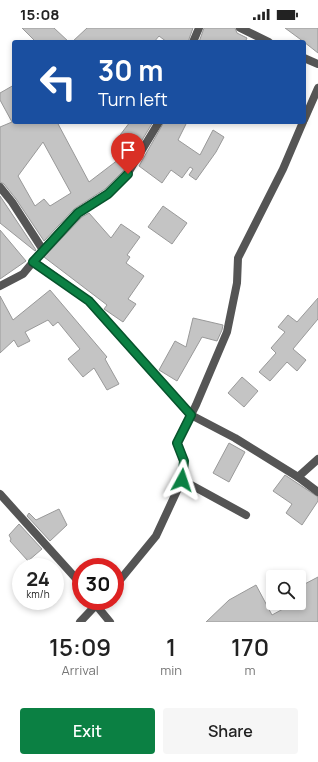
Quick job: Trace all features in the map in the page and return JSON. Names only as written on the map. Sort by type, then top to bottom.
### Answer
[{"type":"street","points":[[194,40],[199,28]]},
{"type":"street","points":[[240,28],[265,40]]},
{"type":"street","points":[[306,59],[318,64]]},
{"type":"street","points":[[306,116],[318,88]]},
{"type":"street","points":[[0,286],[23,274],[43,250],[78,213],[108,194],[128,174],[158,124]]},
{"type":"street","points":[[124,575],[156,536],[182,480],[184,461],[177,443],[191,415],[227,332],[237,283],[238,258],[283,169],[303,124]]},
{"type":"street","points":[[0,187],[12,202],[43,250]]},
{"type":"street","points":[[33,262],[89,301],[191,415],[235,438],[298,477],[318,492]]},
{"type":"street","points":[[298,477],[318,458]]},
{"type":"street","points":[[182,480],[246,515]]},
{"type":"street","points":[[0,494],[72,574]]},
{"type":"street","points":[[80,622],[90,610]]},
{"type":"street","points":[[102,610],[110,622]]},
{"type":"building","points":[[22,28],[54,28],[67,40],[34,40]]},
{"type":"building","points":[[87,28],[193,28],[189,40],[164,40],[159,36],[156,40],[74,40]]},
{"type":"building","points":[[204,28],[235,28],[237,33],[247,38],[246,40],[200,40]]},
{"type":"building","points":[[285,28],[318,28],[318,53],[306,44],[306,40],[301,40]]},
{"type":"building","points":[[12,86],[12,122],[0,100],[0,93]]},
{"type":"building","points":[[12,122],[12,124],[58,124],[89,182],[127,153],[114,143],[128,124],[152,124],[124,170],[105,189],[74,209],[44,241],[16,199],[4,184],[0,182],[0,127]],"holes":[[[43,142],[71,193],[50,206],[44,199],[35,206],[18,176]]]},
{"type":"building","points":[[163,124],[186,124],[178,140],[200,155],[213,130],[224,137],[216,152],[196,180],[189,175],[193,169],[190,167],[182,178],[171,170],[162,183],[139,166]]},
{"type":"building","points":[[0,196],[36,250],[35,251],[0,223]]},
{"type":"building","points":[[163,206],[187,223],[172,244],[148,227]]},
{"type":"building","points":[[89,213],[111,238],[121,224],[140,237],[127,255],[130,257],[126,263],[144,276],[128,299],[136,304],[123,322],[104,309],[107,305],[44,257],[82,217]]},
{"type":"building","points":[[0,230],[26,261],[0,279]]},
{"type":"building","points":[[50,290],[107,357],[105,359],[119,384],[107,390],[94,368],[83,377],[68,359],[80,349],[58,322],[53,326],[48,320],[25,332],[30,341],[18,347],[14,340],[0,353],[0,296],[13,320]]},
{"type":"building","points":[[318,298],[318,319],[293,349],[306,360],[297,371],[287,362],[270,381],[259,372],[276,353],[271,348],[285,332],[278,327],[288,315],[297,322]]},
{"type":"building","points":[[193,318],[223,325],[222,330],[217,341],[202,337],[177,381],[159,370],[175,341],[186,347]]},
{"type":"building","points":[[242,377],[258,391],[244,407],[228,393]]},
{"type":"building","points":[[229,443],[245,452],[229,482],[213,473]]},
{"type":"building","points":[[285,475],[318,497],[318,501],[302,525],[286,513],[292,504],[273,491]]},
{"type":"building","points":[[59,509],[67,525],[50,541],[27,516],[29,513],[36,520]]},
{"type":"building","points":[[19,524],[42,549],[32,558],[25,558],[10,541],[11,539],[9,535]]},
{"type":"building","points":[[318,577],[318,622],[206,622],[229,600],[256,585],[266,604],[266,610],[269,610],[272,615],[281,610],[306,610],[306,583]]},
{"type":"route","points":[[128,174],[108,194],[78,213],[33,262],[89,301],[191,415],[177,443],[184,461],[182,480]]}]
